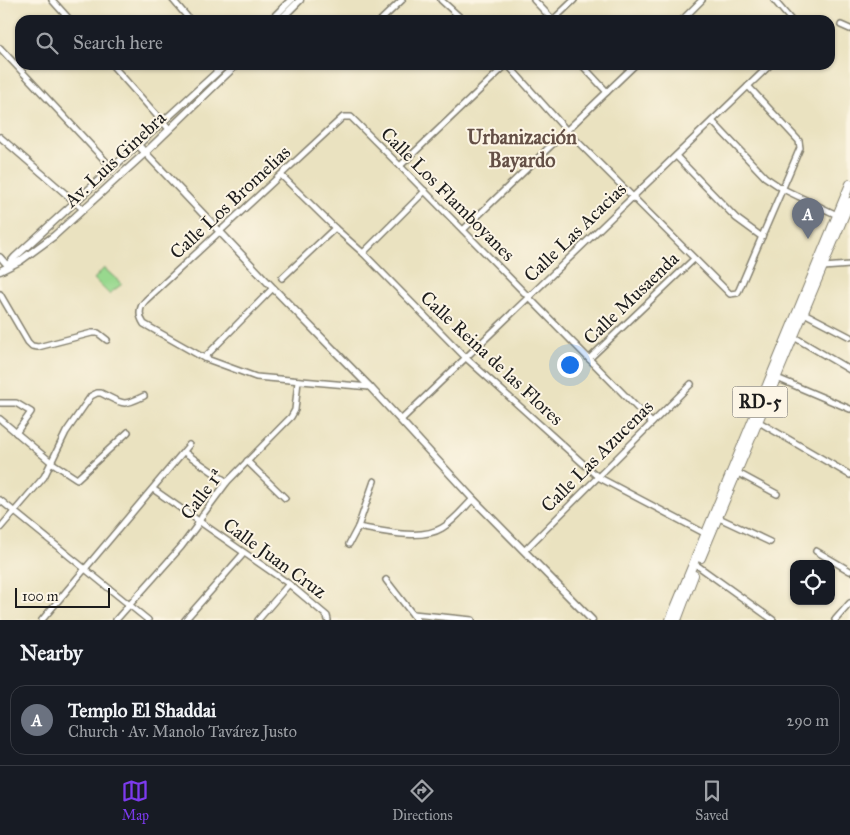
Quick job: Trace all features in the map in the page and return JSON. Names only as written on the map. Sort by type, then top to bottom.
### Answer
[{"type":"main road","name":"RD-5","points":[[670,620],[850,184]]},
{"type":"main road","name":"RD-5","points":[[677,620],[850,202]]},
{"type":"street","points":[[52,0],[66,15]]},
{"type":"street","points":[[173,0],[186,15]]},
{"type":"street","points":[[276,15],[291,0]]},
{"type":"street","points":[[285,15],[300,0]]},
{"type":"street","points":[[387,15],[402,0]]},
{"type":"street","points":[[441,0],[458,15]]},
{"type":"street","points":[[448,6],[454,0]]},
{"type":"street","points":[[534,0],[548,15]]},
{"type":"street","points":[[558,15],[574,0]]},
{"type":"street","points":[[687,15],[702,0]]},
{"type":"street","points":[[774,0],[787,15]]},
{"type":"street","points":[[841,25],[850,29]]},
{"type":"street","points":[[0,48],[15,64]]},
{"type":"street","points":[[21,70],[112,168]]},
{"type":"street","points":[[117,70],[169,129]]},
{"type":"street","name":"Av. Luis Ginebra","points":[[8,266],[15,257],[219,70]]},
{"type":"street","name":"Av. Luis Ginebra","points":[[0,271],[20,261],[54,236],[145,153],[229,70]]},
{"type":"street","points":[[400,166],[502,70]]},
{"type":"street","points":[[512,70],[632,198],[727,292],[734,294],[739,290],[799,153],[798,141],[748,86]]},
{"type":"street","points":[[587,70],[607,92]]},
{"type":"street","points":[[463,230],[630,70]]},
{"type":"street","name":"Calle Las Acacias","points":[[401,420],[765,70]]},
{"type":"street","name":"Calle Los Flamboyanes","points":[[346,116],[425,191],[652,423]]},
{"type":"street","name":"Calle Los Bromelias","points":[[204,358],[144,324],[140,314],[143,304],[281,174],[346,116]]},
{"type":"street","points":[[712,121],[765,176],[783,189],[837,215]]},
{"type":"street","points":[[0,137],[83,209]]},
{"type":"street","points":[[138,145],[273,288],[370,387],[473,499],[592,620]]},
{"type":"street","points":[[676,156],[736,218],[762,237]]},
{"type":"street","name":"Calle Reina de las Flores","points":[[281,174],[363,253],[466,358],[598,477],[706,534]]},
{"type":"street","points":[[363,253],[425,191]]},
{"type":"street","points":[[282,278],[335,228]]},
{"type":"street","points":[[0,257],[8,266]]},
{"type":"street","name":"Calle Musaenda","points":[[589,359],[694,259]]},
{"type":"street","points":[[823,267],[850,265]]},
{"type":"street","points":[[273,288],[204,358],[256,377],[370,387]]},
{"type":"street","points":[[0,294],[32,346],[38,347],[92,333],[98,333],[107,340]]},
{"type":"street","points":[[804,313],[850,337]]},
{"type":"street","points":[[794,337],[850,370]]},
{"type":"street","points":[[777,378],[850,409]]},
{"type":"street","name":"Calle 1ª","points":[[116,620],[181,547],[228,482],[294,413],[298,381]]},
{"type":"street","name":"Calle Las Azucenas","points":[[525,550],[691,384]]},
{"type":"street","points":[[0,528],[44,478],[66,432],[94,394],[101,393],[124,404],[144,396]]},
{"type":"street","points":[[0,403],[16,403],[31,412],[16,433]]},
{"type":"street","points":[[0,419],[51,462],[76,478],[79,478],[128,432]]},
{"type":"street","points":[[759,422],[850,475]]},
{"type":"street","points":[[42,620],[189,445]]},
{"type":"street","points":[[184,452],[228,482]]},
{"type":"street","points":[[247,461],[285,498]]},
{"type":"street","points":[[738,473],[776,494]]},
{"type":"street","points":[[350,544],[374,481]]},
{"type":"street","name":"Calle Juan Cruz","points":[[153,489],[289,584],[327,616],[328,620]]},
{"type":"street","points":[[358,527],[398,533],[431,532],[452,520],[473,499]]},
{"type":"street","points":[[0,500],[148,620]]},
{"type":"street","points":[[719,518],[770,542]]},
{"type":"street","points":[[816,551],[850,571]]},
{"type":"street","points":[[185,620],[244,553]]},
{"type":"street","points":[[698,566],[773,620]]},
{"type":"street","points":[[386,580],[418,620]]},
{"type":"street","points":[[258,620],[289,584]]},
{"type":"street","points":[[835,620],[850,603]]},
{"type":"street","points":[[413,614],[472,620]]},
{"type":"green space","points":[[104,268],[122,284],[109,294],[94,279]]},
{"type":"place","name":"Templo El Shaddai","points":[[808,239]]},
{"type":"district","name":"Urbanización Bayardo","points":[[522,148]]}]
